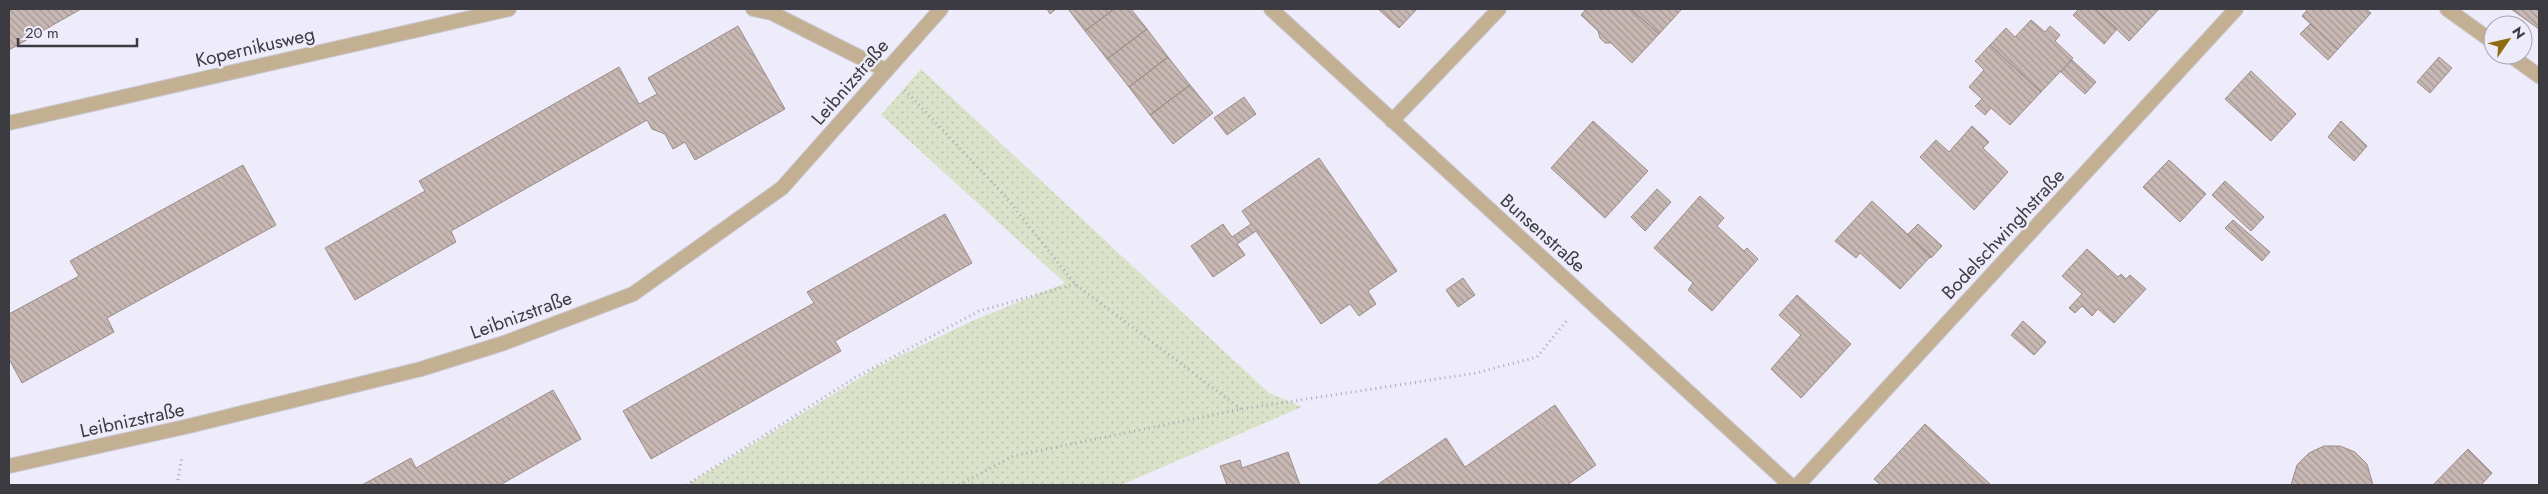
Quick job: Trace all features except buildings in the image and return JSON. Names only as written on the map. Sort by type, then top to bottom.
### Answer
[{"type":"street","name":"Kopernikusweg","points":[[9,123],[509,9]]},
{"type":"street","points":[[753,9],[772,14],[886,70]]},
{"type":"street","name":"Leibnizstraße","points":[[9,466],[189,426],[421,369],[504,343],[632,294],[782,188],[941,9]]},
{"type":"street","name":"Bunsenstraße","points":[[1271,9],[1790,485]]},
{"type":"street","points":[[1392,121],[1500,9]]},
{"type":"street","name":"Bodelschwinghstraße","points":[[1798,485],[2236,9]]},
{"type":"street","points":[[2447,9],[2483,35]]},
{"type":"street","points":[[2524,65],[2539,76]]},
{"type":"path","points":[[886,70],[1005,196],[1075,284],[1242,409]]},
{"type":"path","points":[[686,485],[856,377],[979,311],[1075,284]]},
{"type":"path","points":[[959,485],[1012,456],[1242,409],[1476,373],[1537,357],[1586,297]]},
{"type":"green space","points":[[921,69],[1269,393],[1302,407],[1121,485],[687,485],[877,367],[972,321],[1065,283],[881,115]]}]
